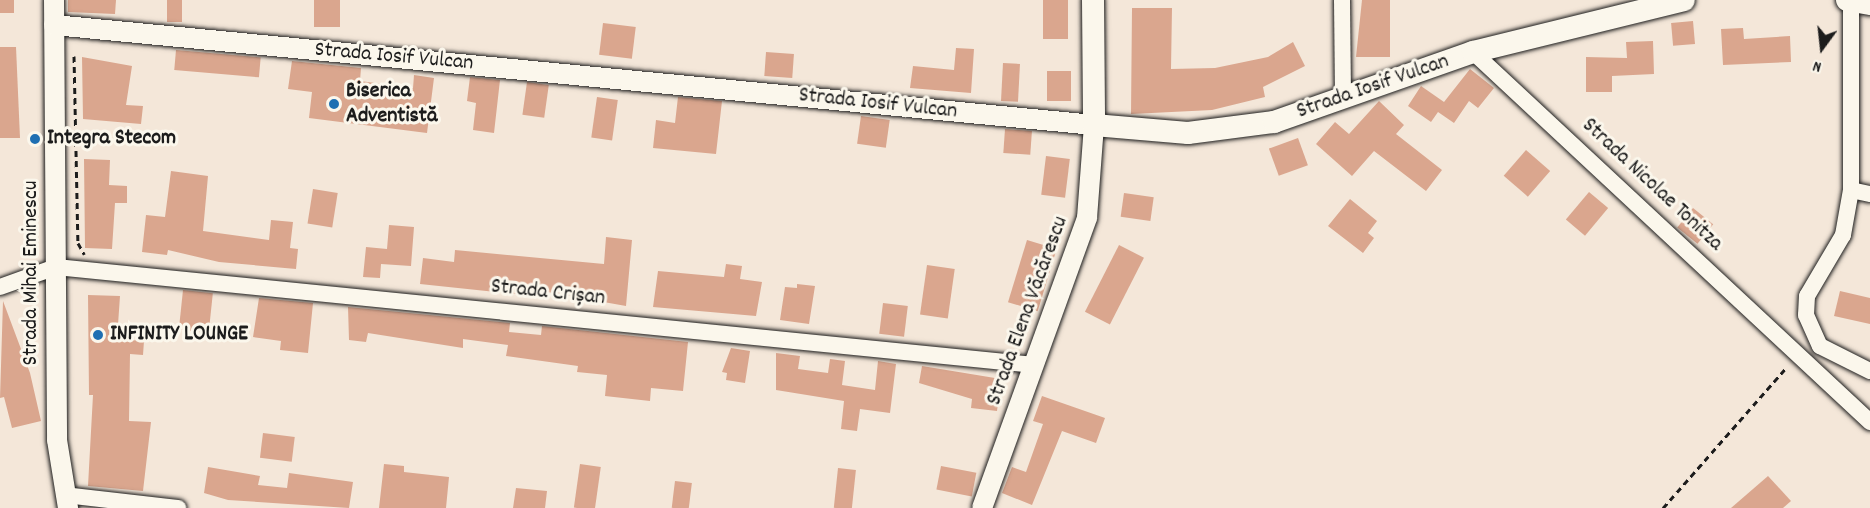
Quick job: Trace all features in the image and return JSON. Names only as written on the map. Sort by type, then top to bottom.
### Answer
[{"type":"main road","points":[[1093,0],[1094,125]]},
{"type":"main road","name":"Strada Iosif Vulcan","points":[[1094,125],[1237,130],[1473,52],[1684,0]]},
{"type":"main road","points":[[1849,0],[1870,4]]},
{"type":"street","name":"Strada Mihai Eminescu","points":[[54,0],[63,26],[56,267],[57,440],[66,502]]},
{"type":"street","points":[[1342,0],[1343,95]]},
{"type":"street","points":[[1849,0],[1851,190],[1843,235],[1807,296],[1806,315],[1820,346],[1870,371]]},
{"type":"street","name":"Strada Iosif Vulcan","points":[[63,26],[1094,125]]},
{"type":"street","name":"Strada Nicolae Tonitza","points":[[1473,52],[1799,353],[1870,422]]},
{"type":"street","name":"Strada Elena Văcărescu","points":[[982,508],[1087,218],[1094,125]]},
{"type":"street","points":[[1851,190],[1870,194]]},
{"type":"street","points":[[0,287],[56,267]]},
{"type":"street","name":"Strada Crișan","points":[[56,267],[1035,365]]},
{"type":"street","points":[[66,502],[178,508]]},
{"type":"path","points":[[63,26],[80,119],[78,243],[85,270]]},
{"type":"path","points":[[1664,508],[1799,353]]},
{"type":"building","points":[[0,0],[14,0],[14,13],[0,13]]},
{"type":"building","points":[[68,0],[116,0],[115,14],[68,12]]},
{"type":"building","points":[[167,0],[182,0],[182,22],[167,22]]},
{"type":"building","points":[[314,0],[340,0],[340,27],[314,27]]},
{"type":"building","points":[[1043,0],[1068,0],[1068,39],[1043,39]]},
{"type":"building","points":[[1362,0],[1390,0],[1390,57],[1356,57]]},
{"type":"building","points":[[1132,8],[1172,8],[1171,69],[1215,68],[1268,57],[1293,42],[1305,66],[1263,87],[1265,97],[1212,110],[1131,114]]},
{"type":"building","points":[[1693,21],[1695,44],[1673,46],[1671,23]]},
{"type":"building","points":[[603,23],[636,27],[632,59],[599,55]]},
{"type":"building","points":[[1743,28],[1744,39],[1790,36],[1791,62],[1723,65],[1721,29]]},
{"type":"building","points":[[1653,41],[1654,74],[1612,76],[1612,92],[1586,92],[1586,57],[1627,58],[1626,42]]},
{"type":"building","points":[[0,47],[16,47],[20,138],[0,138]]},
{"type":"building","points":[[956,48],[974,49],[971,93],[910,88],[913,66],[954,70]]},
{"type":"building","points":[[176,50],[261,57],[259,77],[174,70]]},
{"type":"building","points":[[766,52],[794,54],[792,78],[764,76]]},
{"type":"building","points":[[82,57],[132,66],[126,105],[143,106],[141,124],[83,119]]},
{"type":"building","points":[[292,61],[361,68],[360,81],[413,88],[414,75],[434,78],[427,133],[309,118],[312,92],[288,89]]},
{"type":"building","points":[[1003,63],[1020,64],[1018,102],[1001,101]]},
{"type":"building","points":[[1470,69],[1494,88],[1478,108],[1469,101],[1454,123],[1438,112],[1431,122],[1408,106],[1421,86],[1444,102]]},
{"type":"building","points":[[1047,71],[1071,71],[1071,101],[1047,101]]},
{"type":"building","points":[[470,77],[500,80],[494,133],[473,130],[476,103],[467,101]]},
{"type":"building","points":[[527,82],[549,85],[544,118],[522,115]]},
{"type":"building","points":[[597,97],[618,100],[612,141],[591,138]]},
{"type":"building","points":[[678,97],[722,101],[716,154],[653,148],[656,120],[675,123]]},
{"type":"building","points":[[1379,101],[1404,125],[1396,134],[1442,170],[1426,191],[1374,151],[1352,176],[1316,144],[1335,122],[1349,134]]},
{"type":"building","points":[[861,116],[890,120],[886,148],[857,144]]},
{"type":"building","points":[[1005,129],[1032,131],[1030,155],[1003,153]]},
{"type":"building","points":[[1298,138],[1308,165],[1279,176],[1269,149]]},
{"type":"building","points":[[1526,150],[1550,171],[1528,197],[1504,176]]},
{"type":"building","points":[[1046,156],[1070,159],[1065,198],[1041,195]]},
{"type":"building","points":[[84,159],[110,160],[109,185],[127,186],[127,203],[115,203],[112,249],[85,248]]},
{"type":"building","points":[[171,171],[208,176],[203,231],[269,240],[271,220],[293,222],[290,248],[298,249],[296,269],[219,262],[168,250],[167,255],[142,252],[146,215],[165,217]]},
{"type":"building","points":[[313,189],[338,193],[332,227],[308,224]]},
{"type":"building","points":[[1589,192],[1608,208],[1585,236],[1566,220]]},
{"type":"building","points":[[1124,193],[1154,197],[1150,221],[1121,217]]},
{"type":"building","points":[[1350,199],[1377,221],[1368,233],[1374,238],[1363,253],[1328,226]]},
{"type":"building","points":[[1693,208],[1713,224],[1697,244],[1677,227]]},
{"type":"building","points":[[389,225],[414,227],[411,266],[381,264],[380,278],[363,277],[366,247],[387,249]]},
{"type":"building","points":[[606,237],[632,240],[626,306],[525,288],[524,295],[420,284],[423,258],[454,262],[455,250],[604,264]]},
{"type":"building","points":[[1027,240],[1057,249],[1038,311],[1008,302]]},
{"type":"building","points":[[1119,245],[1144,258],[1110,325],[1085,312]]},
{"type":"building","points":[[726,264],[742,266],[740,279],[762,282],[756,316],[653,307],[658,271],[724,277]]},
{"type":"building","points":[[927,265],[955,269],[948,318],[920,315]]},
{"type":"building","points":[[797,284],[815,286],[809,324],[780,320],[785,287],[797,288]]},
{"type":"building","points":[[183,290],[213,293],[209,333],[179,330]]},
{"type":"building","points":[[1840,291],[1870,298],[1870,324],[1834,316]]},
{"type":"building","points":[[88,295],[120,296],[117,339],[144,341],[143,355],[130,354],[129,421],[151,422],[143,491],[88,486],[93,395],[89,395]]},
{"type":"building","points":[[259,298],[313,303],[308,353],[280,350],[281,341],[253,337]]},
{"type":"building","points":[[3,301],[30,373],[41,421],[12,428],[4,397],[0,398]]},
{"type":"building","points":[[883,303],[908,306],[904,337],[879,334]]},
{"type":"building","points":[[348,307],[510,323],[509,332],[541,335],[542,326],[688,342],[683,391],[651,388],[650,401],[605,396],[607,375],[577,372],[578,366],[506,356],[508,345],[463,339],[463,348],[368,333],[366,342],[349,340]]},
{"type":"building","points":[[731,348],[750,351],[745,383],[726,380],[727,373],[722,372]]},
{"type":"building","points":[[776,353],[800,356],[798,369],[828,373],[830,359],[845,361],[842,385],[875,390],[878,361],[896,364],[890,413],[860,409],[857,431],[841,429],[844,401],[776,390]]},
{"type":"building","points":[[922,366],[1001,379],[997,411],[971,408],[972,399],[919,383]]},
{"type":"building","points":[[1042,396],[1105,418],[1096,443],[1062,431],[1032,505],[1002,493],[1012,467],[1026,472],[1043,424],[1033,421]]},
{"type":"building","points":[[263,433],[295,437],[292,462],[260,458]]},
{"type":"building","points":[[384,464],[404,466],[404,472],[449,477],[446,508],[379,508]]},
{"type":"building","points":[[580,464],[601,467],[595,508],[574,508]]},
{"type":"building","points":[[941,466],[976,473],[972,496],[936,490]]},
{"type":"building","points":[[208,467],[260,476],[258,485],[287,488],[289,473],[353,482],[349,508],[228,500],[204,493]]},
{"type":"building","points":[[838,468],[856,470],[852,508],[834,508]]},
{"type":"building","points":[[1768,476],[1791,501],[1783,508],[1731,508]]},
{"type":"building","points":[[675,481],[692,483],[689,508],[672,508]]},
{"type":"building","points":[[516,488],[547,491],[545,508],[513,508]]},
{"type":"place","name":"Biserica Adventistă","points":[[334,104]]},
{"type":"place","name":"Integra Stecom","points":[[35,139]]},
{"type":"place","name":"INFINITY LOUNGE","points":[[98,335]]}]
